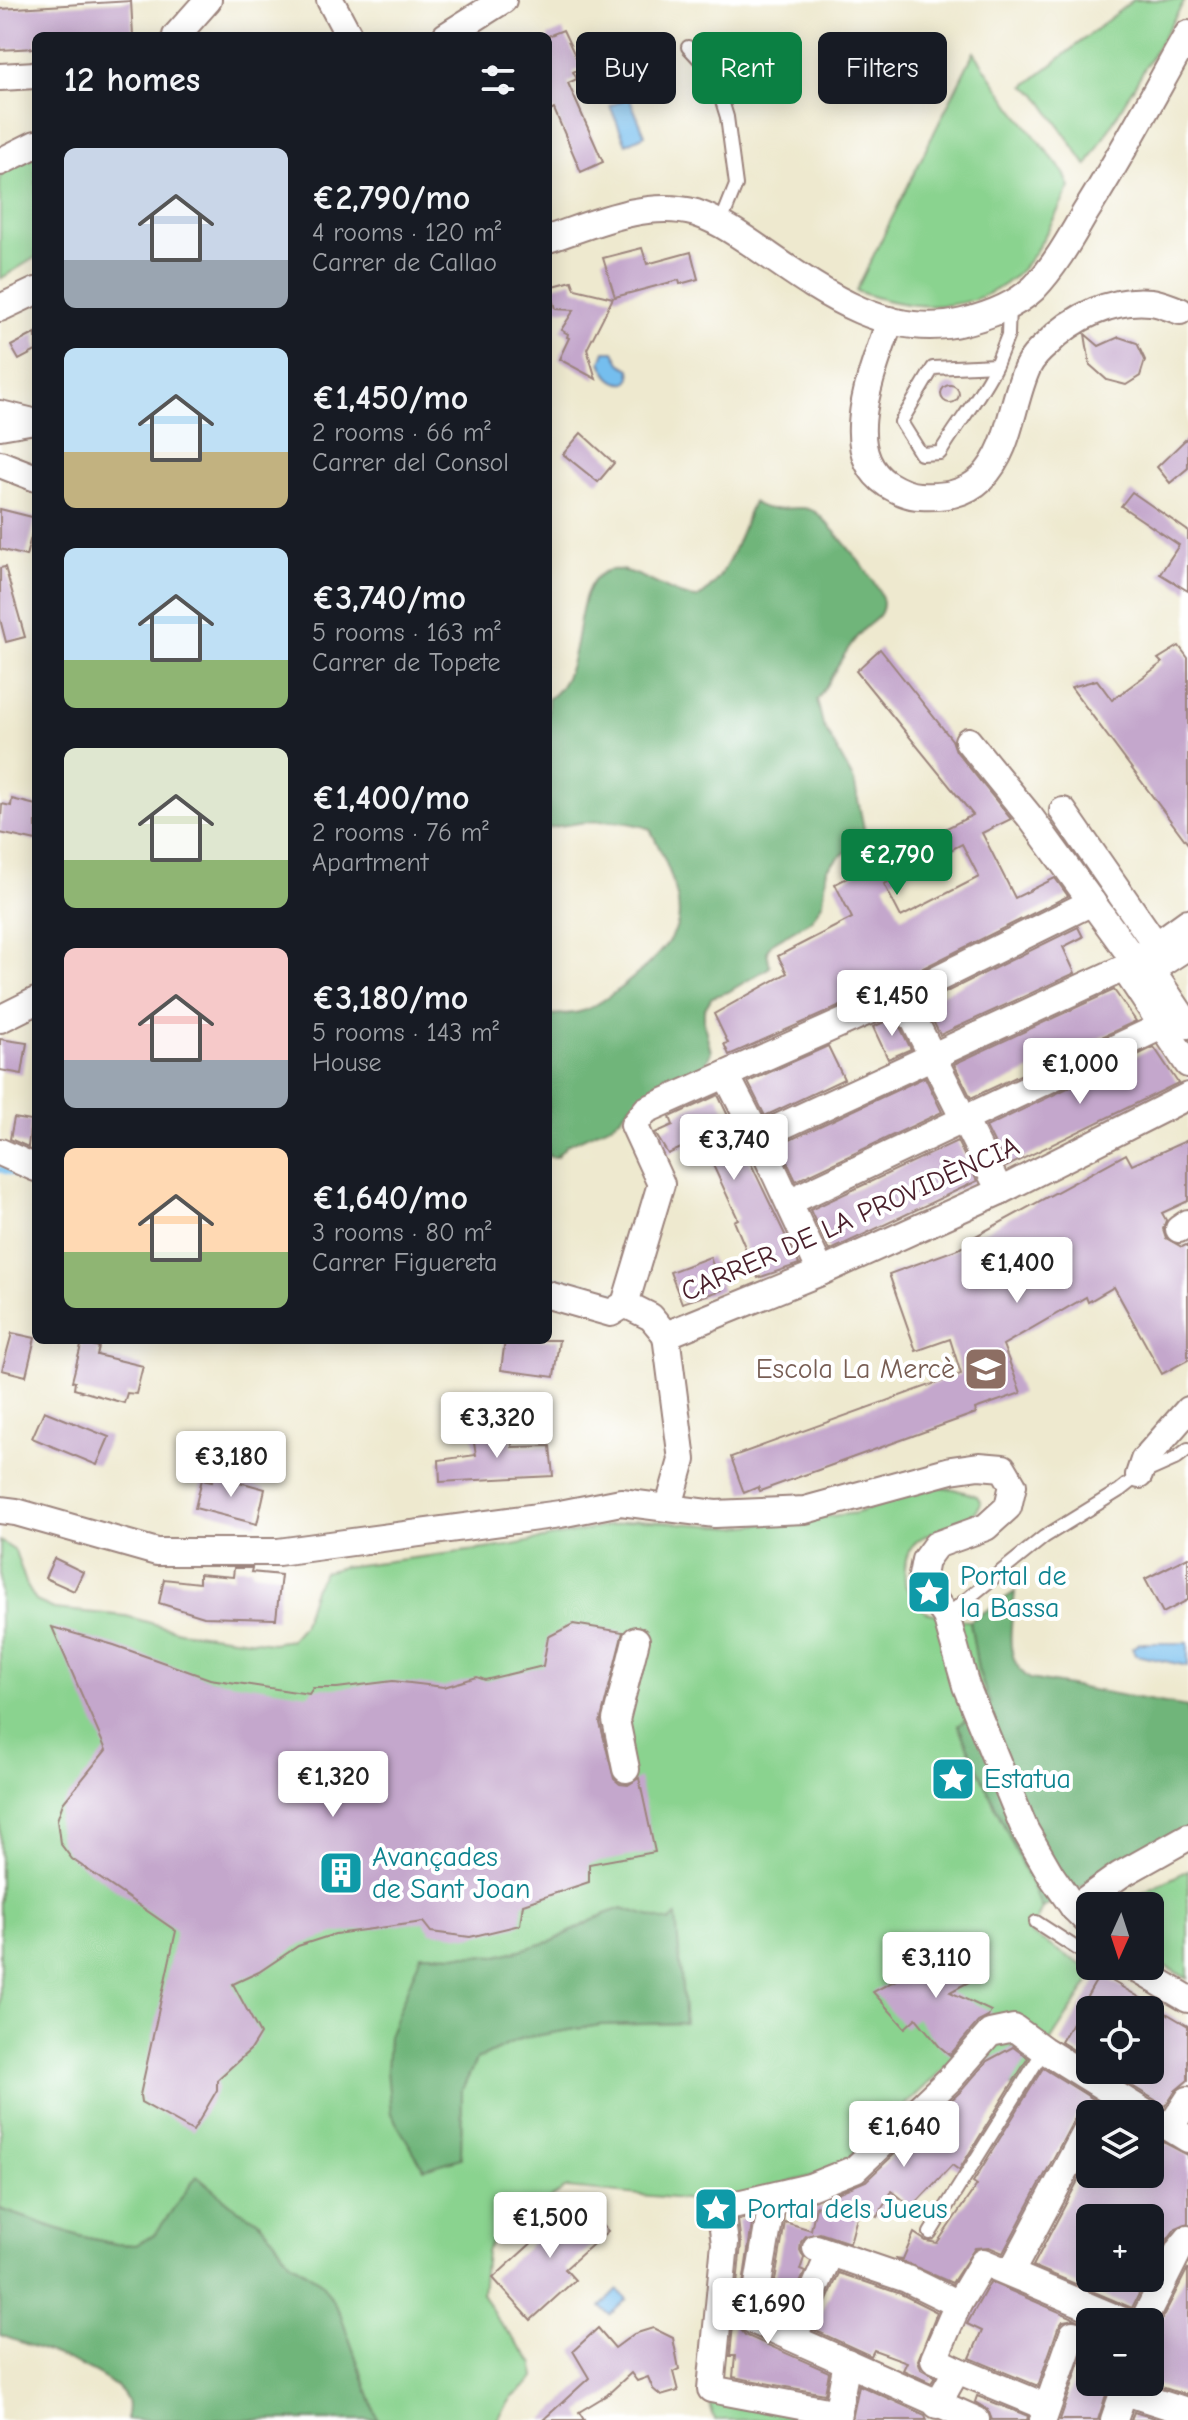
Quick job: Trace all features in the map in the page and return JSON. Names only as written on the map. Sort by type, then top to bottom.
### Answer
[{"type":"street","points":[[180,32],[208,0]]},
{"type":"street","points":[[330,0],[347,32]]},
{"type":"street","points":[[452,32],[503,0]]},
{"type":"street","points":[[552,238],[625,214],[661,209],[695,213],[750,243],[839,302],[871,316],[919,326],[956,324],[983,317],[1009,305],[1032,289],[1053,265],[1119,158],[1188,34]]},
{"type":"street","points":[[0,77],[32,75]]},
{"type":"street","points":[[0,162],[32,146]]},
{"type":"street","points":[[0,308],[32,293]]},
{"type":"street","points":[[890,320],[861,415],[860,434],[869,464],[880,479],[895,489],[915,496],[939,497],[963,493],[983,477],[1000,453],[1029,362],[1070,323],[1096,310],[1124,303],[1152,302],[1185,314]]},
{"type":"street","points":[[0,414],[32,420]]},
{"type":"street","points":[[0,426],[32,420]]},
{"type":"street","points":[[0,464],[32,476]]},
{"type":"street","points":[[968,741],[1138,958]]},
{"type":"street","points":[[1063,811],[1138,958],[1162,1026],[1188,1064]]},
{"type":"street","points":[[552,1296],[611,1313],[625,1304],[661,1184],[634,1125],[646,1110],[902,996],[1092,902]]},
{"type":"street","points":[[758,1137],[1138,958],[1188,922]]},
{"type":"street","points":[[1188,946],[1151,970],[1188,1025]]},
{"type":"street","points":[[902,996],[1000,1191]]},
{"type":"street","points":[[0,1019],[32,1003]]},
{"type":"street","points":[[789,1202],[1162,1026]]},
{"type":"street","points":[[726,1075],[821,1272]]},
{"type":"street","name":"CARRER DE LA PROVIDÈNCIA","points":[[666,1335],[821,1272],[1000,1191],[1188,1096]]},
{"type":"street","points":[[0,1152],[32,1166]]},
{"type":"street","points":[[625,1304],[651,1317],[666,1335],[682,1460],[669,1506]]},
{"type":"street","points":[[1139,1475],[1144,1460],[1188,1410]]},
{"type":"street","points":[[0,1510],[157,1552],[278,1552],[560,1514],[621,1502],[715,1514],[805,1510],[951,1470],[979,1466],[1003,1468],[1013,1485],[1008,1507],[986,1527],[936,1545],[925,1560],[921,1581],[946,1616],[966,1686],[1025,1830],[1076,1907]]},
{"type":"street","points":[[626,1769],[616,1720],[636,1640]]},
{"type":"street","points":[[1104,1892],[1120,1875],[1188,1837]]},
{"type":"street","points":[[1156,1980],[1188,1999]]},
{"type":"street","points":[[847,2362],[837,2417],[711,2389],[725,2243],[720,2208],[810,2187],[855,2169],[950,2079],[990,2033],[1014,2028],[1123,2100]]},
{"type":"street","points":[[1103,2100],[1108,2091]]},
{"type":"street","points":[[1164,2124],[1188,2100]]},
{"type":"street","points":[[1011,2272],[1076,2150]]},
{"type":"street","points":[[773,2197],[752,2320],[966,2419]]},
{"type":"street","points":[[1150,2308],[1188,2239]]},
{"type":"street","points":[[794,2337],[823,2251],[907,2279],[958,2304]]},
{"type":"street","points":[[1073,2334],[1045,2414],[934,2359],[958,2304],[983,2262],[1093,2308]]},
{"type":"street","points":[[937,2405],[957,2370]]},
{"type":"street","points":[[1114,2420],[1123,2396]]},
{"type":"street","points":[[1147,2396],[1186,2413]]},
{"type":"lane","points":[[688,47],[714,75],[727,117],[736,185],[720,225]]},
{"type":"lane","points":[[996,365],[933,368],[901,422],[921,454],[940,453],[964,413],[984,390],[996,365],[1008,335],[1009,305]]},
{"type":"lane","points":[[946,1616],[1044,1537],[1139,1475],[1175,1459],[1188,1449]]},
{"type":"lane","points":[[1036,1922],[1076,1948]]},
{"type":"lane","points":[[930,2233],[1044,2050]]},
{"type":"green space","points":[[1133,0],[1185,0],[1087,166],[1037,94],[1025,86]]},
{"type":"green space","points":[[974,52],[1064,173],[1070,188],[1030,259],[1013,278],[993,291],[950,305],[927,306],[856,291]]},
{"type":"green space","points":[[32,157],[32,259],[0,279],[0,172]]},
{"type":"green space","points":[[753,502],[768,509],[809,509],[817,513],[855,556],[880,594],[883,607],[880,614],[852,644],[817,700],[823,725],[854,781],[866,838],[827,869],[823,902],[811,920],[771,944],[767,951],[770,967],[728,992],[712,997],[704,1010],[711,1052],[704,1067],[692,1076],[631,1105],[609,1126],[567,1145],[556,1157],[552,1156],[552,1015],[585,1010],[610,996],[639,973],[665,946],[678,922],[679,911],[670,874],[650,829],[612,821],[552,827],[552,695],[561,687],[569,671],[581,613],[593,581],[604,572],[626,571],[675,592],[698,598],[718,579],[738,541]]},
{"type":"green space","points":[[939,1487],[977,1496],[981,1503],[974,1513],[963,1520],[926,1535],[915,1543],[908,1553],[905,1585],[925,1612],[970,1621],[978,1669],[990,1705],[958,1726],[1042,1908],[1031,1934],[1076,1961],[1076,1980],[1090,1980],[1080,1996],[1076,1996],[1076,2002],[1019,2090],[950,2063],[836,2170],[715,2202],[566,2188],[505,2230],[486,2251],[482,2293],[496,2318],[534,2364],[535,2378],[511,2399],[497,2420],[378,2420],[340,2313],[321,2282],[290,2262],[255,2218],[238,2210],[198,2176],[155,2234],[136,2245],[79,2236],[0,2209],[0,1541],[15,1551],[27,1586],[36,1601],[54,1609],[126,1616],[179,1631],[272,1643],[290,1640],[302,1626],[314,1589],[324,1572],[342,1567],[508,1546],[637,1520],[736,1527],[857,1513]],"holes":[[[622,1908],[669,1923],[684,2023],[600,2025],[522,2038],[476,2060],[462,2090],[461,2158],[421,1954],[498,1956],[553,1941]]]},
{"type":"green space","points":[[1015,1592],[1010,1640],[1015,1661],[1030,1679],[1188,1707],[1188,1827],[1042,1908],[958,1725],[990,1704],[978,1669],[970,1621]]},
{"type":"green space","points":[[1188,1870],[1188,1979],[1164,1966],[1164,1892],[1145,1892]]},
{"type":"green space","points":[[622,1908],[669,1922],[676,1916],[685,2023],[600,2025],[522,2038],[476,2060],[462,2090],[461,2158],[424,2169],[391,2114],[387,2071],[389,2036],[421,1954],[498,1956],[553,1941]]},
{"type":"green space","points":[[197,2176],[238,2210],[255,2218],[290,2262],[321,2282],[340,2313],[378,2420],[126,2420],[127,2401],[107,2380],[70,2361],[0,2335],[0,2209],[79,2236],[136,2245],[155,2234]]},
{"type":"green space","points":[[709,2402],[825,2420],[715,2420]]},
{"type":"water","points":[[632,104],[645,135],[626,144],[610,106]]},
{"type":"water","points":[[605,351],[614,351],[620,363],[630,369],[631,378],[627,383],[618,382],[608,374],[601,362]]},
{"type":"water","points":[[1140,1643],[1188,1643],[1188,1666],[1135,1655],[1132,1648]]},
{"type":"water","points":[[618,2290],[627,2299],[610,2315],[601,2307]]},
{"type":"building","points":[[131,1],[133,32],[32,32],[32,48],[0,50],[0,9]]},
{"type":"building","points":[[563,30],[576,57],[576,70],[573,72],[576,79],[568,83],[603,162],[581,172],[552,110],[552,34]]},
{"type":"building","points":[[642,248],[647,264],[691,252],[698,279],[680,284],[679,280],[615,297],[603,258]]},
{"type":"building","points":[[572,281],[575,289],[613,298],[587,349],[596,379],[559,359],[569,338],[561,330],[574,310],[556,309],[552,286]]},
{"type":"building","points":[[1085,334],[1099,346],[1119,337],[1137,343],[1145,360],[1140,376],[1126,385],[1107,380],[1090,365]]},
{"type":"building","points":[[32,335],[32,353],[19,360],[11,346]]},
{"type":"building","points":[[950,385],[959,394],[950,403],[941,394]]},
{"type":"building","points":[[581,433],[614,463],[598,482],[563,454]]},
{"type":"building","points":[[1188,437],[1188,468],[1170,483],[1157,467]]},
{"type":"building","points":[[1132,492],[1188,531],[1188,591],[1160,574],[1179,545],[1121,506]]},
{"type":"building","points":[[0,509],[32,517],[32,533],[26,556],[0,549]]},
{"type":"building","points":[[5,567],[25,637],[6,642],[0,619],[0,568]]},
{"type":"building","points":[[1179,646],[1188,658],[1188,844],[1071,687],[1097,680],[1112,700],[1162,663],[1158,659]]},
{"type":"building","points":[[880,649],[1011,819],[982,833],[1015,898],[1055,878],[1068,896],[895,982],[729,1055],[724,1044],[728,1043],[714,1014],[787,973],[778,956],[852,918],[835,884],[973,815],[856,671]],"holes":[[[962,844],[979,877],[901,917],[884,884]]]},
{"type":"building","points":[[12,799],[32,804],[32,840],[0,833],[2,804],[11,806]]},
{"type":"building","points":[[1078,927],[1083,937],[1063,947],[1075,973],[940,1035],[924,1003]]},
{"type":"building","points":[[1114,990],[1136,1021],[971,1098],[954,1064]]},
{"type":"building","points":[[895,1017],[911,1049],[888,1059],[873,1027]]},
{"type":"building","points":[[0,1039],[27,1043],[22,1074],[0,1070]]},
{"type":"building","points":[[828,1046],[844,1079],[765,1116],[748,1082]]},
{"type":"building","points":[[1154,1047],[1178,1083],[1006,1167],[986,1127]]},
{"type":"building","points":[[925,1077],[942,1112],[796,1181],[779,1145]]},
{"type":"building","points":[[718,1095],[799,1264],[758,1278],[734,1221],[738,1219],[701,1139],[668,1154],[655,1133],[673,1125],[670,1117]]},
{"type":"building","points":[[14,1118],[31,1121],[28,1147],[10,1139]]},
{"type":"building","points":[[1188,1140],[1188,1201],[1162,1213],[1166,1220],[1163,1229],[1166,1238],[1182,1247],[1188,1244],[1188,1360],[1162,1374],[1114,1287],[1088,1302],[1086,1297],[1003,1345],[1021,1393],[975,1409],[976,1413],[760,1491],[758,1487],[744,1493],[731,1457],[961,1374],[950,1339],[916,1351],[889,1274],[977,1242],[974,1237],[1126,1154],[1132,1165]]},
{"type":"building","points":[[957,1141],[977,1181],[829,1251],[810,1210]]},
{"type":"building","points":[[710,1257],[722,1290],[682,1303],[670,1272]]},
{"type":"building","points":[[12,1333],[32,1337],[34,1344],[26,1376],[2,1370]]},
{"type":"building","points":[[552,1340],[559,1340],[554,1377],[501,1370],[504,1344],[552,1344]]},
{"type":"building","points":[[81,1344],[99,1347],[97,1355],[143,1366],[136,1394],[127,1393],[124,1403],[74,1389],[75,1382],[72,1381]]},
{"type":"building","points":[[44,1411],[109,1437],[97,1465],[32,1438]]},
{"type":"building","points":[[503,1429],[503,1433],[511,1433],[512,1447],[550,1446],[553,1476],[440,1482],[439,1460],[476,1455],[472,1431]]},
{"type":"building","points":[[214,1475],[265,1489],[257,1524],[195,1508],[202,1479],[212,1481]]},
{"type":"building","points":[[1188,1557],[1188,1600],[1163,1613],[1145,1579]]},
{"type":"building","points":[[54,1558],[83,1572],[74,1591],[45,1578]]},
{"type":"building","points":[[234,1568],[252,1568],[251,1572],[281,1575],[276,1619],[204,1617],[159,1603],[164,1579],[199,1583],[199,1574],[233,1577]]},
{"type":"building","name":"Avançades de Sant Joan","points":[[573,1624],[623,1632],[600,1723],[614,1779],[628,1785],[639,1778],[655,1852],[589,1864],[589,1882],[523,1904],[520,1925],[470,1937],[431,1932],[423,1922],[335,1934],[298,1946],[259,1972],[233,1984],[260,2034],[250,2050],[217,2080],[217,2090],[193,2131],[141,2102],[176,1931],[72,1859],[60,1843],[57,1820],[63,1803],[106,1750],[52,1627],[210,1679],[309,1694],[313,1688],[393,1681],[444,1687],[477,1677],[485,1680],[543,1666],[548,1637]]},
{"type":"building","points":[[956,1948],[982,1975],[950,1992],[991,2011],[950,2055],[916,2018],[905,2028],[873,1992]]},
{"type":"building","points":[[1097,1980],[1110,1980],[1137,1996],[1087,1996]]},
{"type":"building","points":[[1164,2012],[1188,2026],[1188,2080],[1175,2091],[1165,2106],[1164,2100],[1155,2100],[1129,2084],[1164,2084]]},
{"type":"building","points":[[1076,2016],[1076,2051],[1061,2042]]},
{"type":"building","points":[[1013,2047],[1028,2058],[959,2170],[952,2165],[912,2207],[892,2191],[877,2217],[860,2206],[850,2243],[820,2233],[806,2236],[800,2250],[804,2258],[800,2270],[805,2272],[785,2317],[770,2310],[785,2222],[811,2230],[816,2206],[825,2209],[830,2196],[866,2181],[961,2091],[987,2061]]},
{"type":"building","points":[[1043,2068],[1094,2100],[1076,2100],[1076,2116],[1003,2253],[989,2247],[975,2248],[952,2283],[895,2258],[903,2259],[914,2233],[926,2241],[937,2243],[977,2185],[973,2182]]},
{"type":"building","points":[[1164,2142],[1188,2155],[1188,2223],[1176,2228],[1164,2246],[1164,2204],[1076,2204],[1076,2284],[1033,2266],[1076,2185],[1076,2188],[1164,2188]]},
{"type":"building","points":[[579,2200],[608,2231],[565,2269],[575,2280],[531,2320],[493,2278]]},
{"type":"building","points":[[753,2217],[737,2325],[745,2335],[829,2372],[825,2394],[733,2377],[735,2356],[730,2356],[741,2244],[738,2220]]},
{"type":"building","points":[[1188,2268],[1186,2395],[1164,2388],[1164,2315]]},
{"type":"building","points":[[839,2273],[901,2294],[937,2312],[918,2360],[921,2369],[935,2377],[931,2383],[903,2370],[907,2362],[874,2350],[871,2356],[814,2330]]},
{"type":"building","points":[[990,2282],[1076,2319],[1063,2321],[1058,2328],[1038,2386],[970,2358],[982,2331],[967,2324]]},
{"type":"building","points":[[1094,2292],[1140,2292],[1132,2308]]},
{"type":"building","points":[[598,2328],[615,2348],[634,2334],[653,2328],[673,2338],[679,2369],[673,2372],[678,2391],[661,2396],[653,2389],[648,2377],[637,2381],[631,2373],[607,2395],[579,2412],[584,2420],[543,2420],[589,2378],[573,2351]]},
{"type":"building","points":[[1076,2374],[1076,2396],[1106,2396],[1098,2420],[1060,2420]]},
{"type":"building","points":[[859,2385],[925,2415],[927,2420],[852,2420]]},
{"type":"building","points":[[977,2396],[1028,2416],[1027,2420],[992,2420],[988,2410],[975,2402]]},
{"type":"building","points":[[1134,2412],[1160,2420],[1131,2420]]},
{"type":"waterway","points":[[0,1169],[32,1179]]},
{"type":"waterway","points":[[552,1280],[587,1286],[616,1296]]},
{"type":"place","name":"Escola La Mercè","points":[[986,1369]]},
{"type":"place","name":"Portal de la Bassa","points":[[929,1592]]},
{"type":"place","name":"Estatua","points":[[953,1779]]},
{"type":"place","name":"Avançades de Sant Joan","points":[[341,1873]]},
{"type":"place","name":"Portal dels Jueus","points":[[716,2209]]}]
